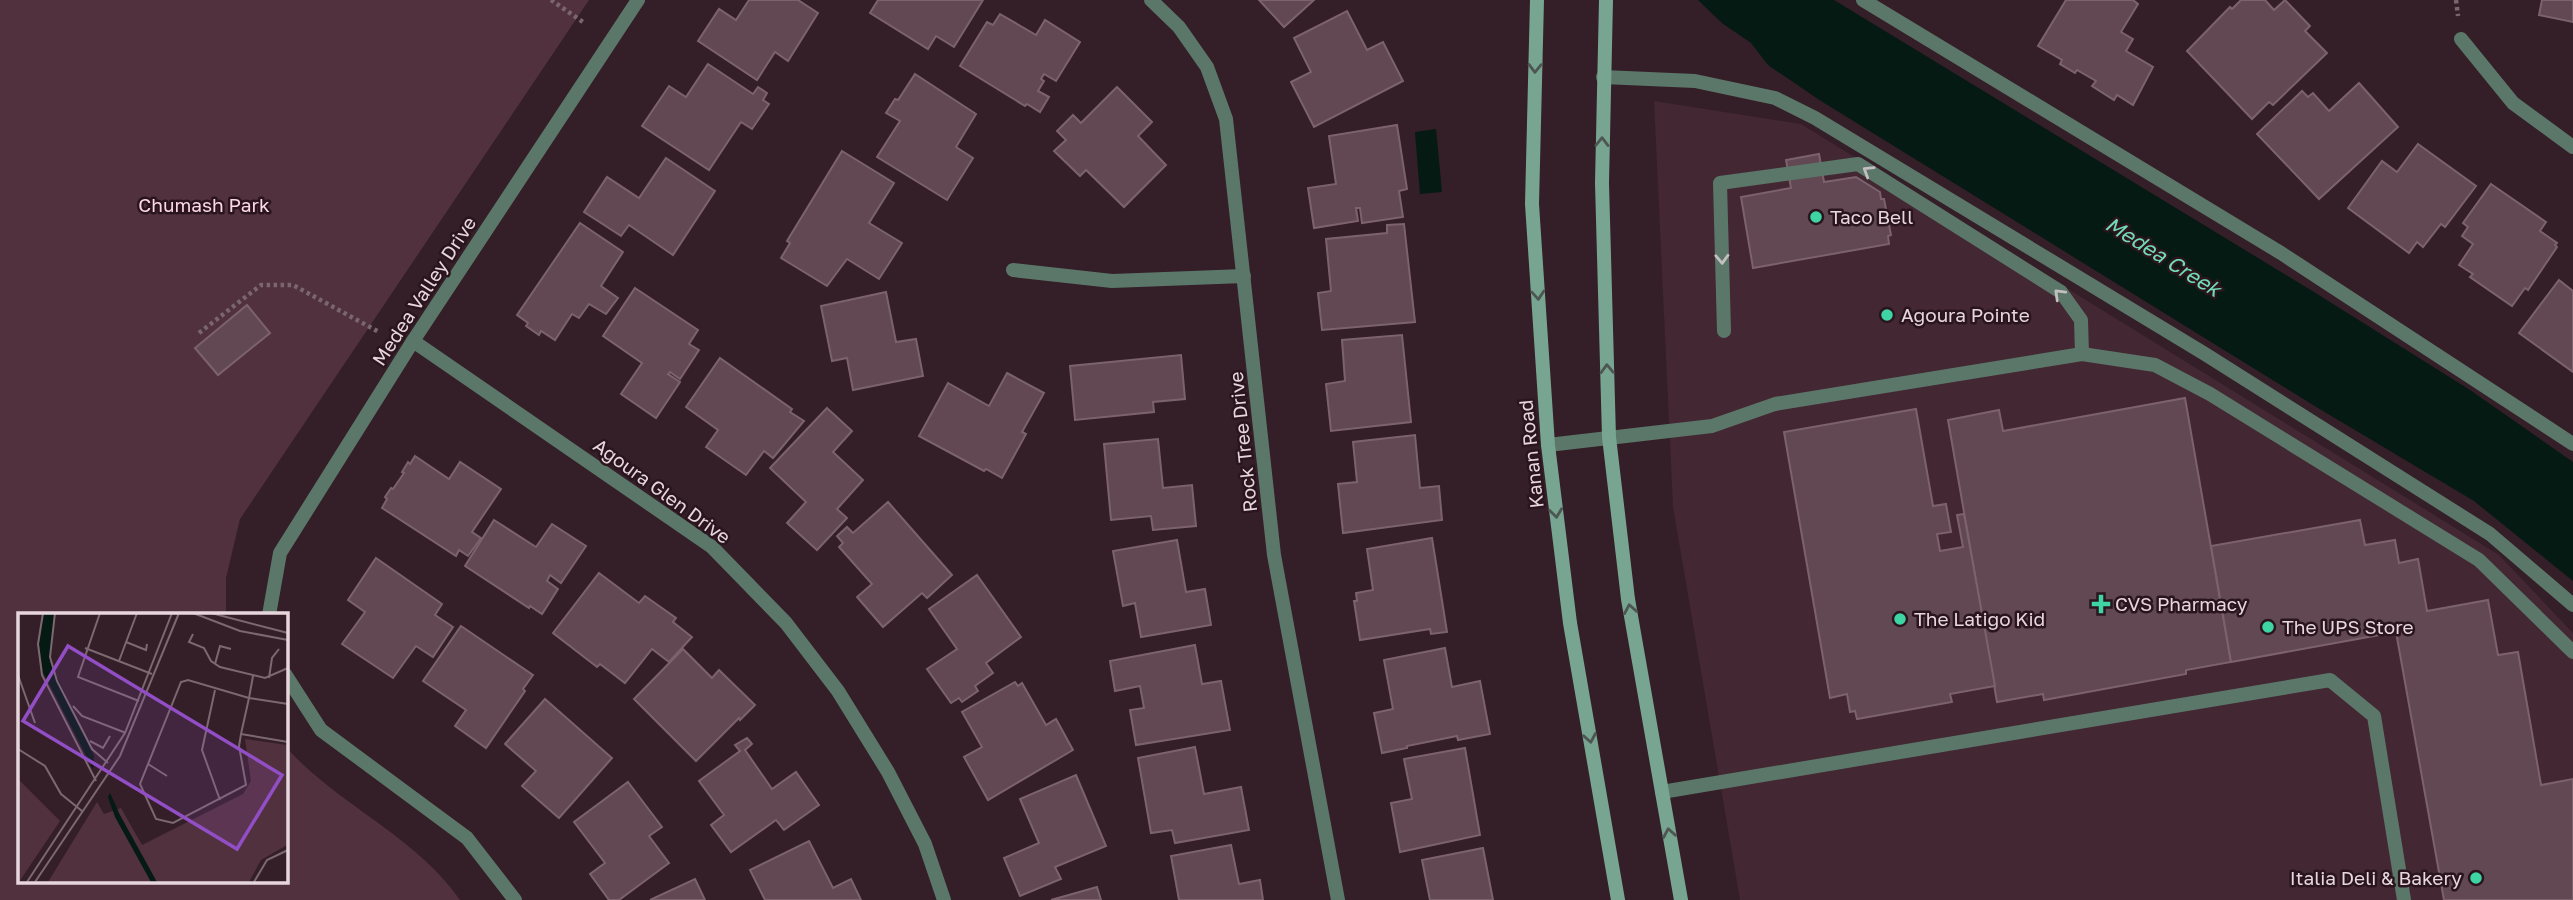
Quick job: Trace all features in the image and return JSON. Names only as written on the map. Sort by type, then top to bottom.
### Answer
[{"type":"main road","name":"Kanan Road","points":[[1537,0],[1532,204],[1548,445],[1570,623],[1618,900]]},
{"type":"main road","points":[[1606,0],[1602,183],[1609,437],[1628,599],[1681,900]]},
{"type":"street","name":"Medea Valley Drive","points":[[269,613],[280,553],[413,341],[638,0]]},
{"type":"street","name":"Rock Tree Drive","points":[[1151,0],[1179,26],[1207,67],[1226,119],[1274,555],[1338,900]]},
{"type":"street","points":[[1863,0],[2281,253],[2573,444]]},
{"type":"street","points":[[2461,39],[2513,103],[2573,147]]},
{"type":"street","points":[[1603,78],[1695,81],[1774,98],[1815,118],[2205,354],[2490,534],[2573,605]]},
{"type":"street","points":[[1724,331],[1720,183],[1858,164],[2060,292],[2081,320],[2082,354]]},
{"type":"street","points":[[1013,270],[1112,281],[1244,276]]},
{"type":"street","name":"Agoura Glen Drive","points":[[413,341],[712,547],[786,623],[838,691],[888,772],[925,844],[944,900]]},
{"type":"street","points":[[1548,445],[1713,426],[1774,404],[2082,354],[2155,365],[2210,394],[2479,560],[2573,652]]},
{"type":"street","points":[[287,677],[321,730],[467,838],[515,900]]},
{"type":"street","points":[[1662,792],[2330,680],[2374,716],[2404,900]]},
{"type":"path","points":[[551,0],[583,22]]},
{"type":"path","points":[[199,332],[261,285],[293,285],[379,332]]},
{"type":"shaded area","name":"Agoura Pointe","points":[[1654,101],[1801,124],[2499,555],[2573,633],[2573,900],[1740,900],[1673,507]]},
{"type":"green space","name":"Chumash Park","points":[[0,0],[589,0],[240,519],[226,578],[226,613],[18,613],[18,883],[287,883],[287,748],[328,786],[421,857],[442,877],[460,900],[0,900]]},
{"type":"water","name":"Medea Creek","points":[[1698,0],[1834,0],[2470,390],[2573,462],[2573,581],[2474,501],[2318,408],[1821,101],[1768,65],[1751,43],[1722,23]]},
{"type":"water","points":[[1436,129],[1442,192],[1420,194],[1415,132]]},
{"type":"building","points":[[749,0],[798,0],[818,13],[788,61],[775,52],[757,80],[698,41],[719,9],[736,20]]},
{"type":"building","points":[[878,0],[983,0],[954,47],[936,36],[928,49],[870,13]]},
{"type":"building","points":[[1259,0],[1314,0],[1284,27]]},
{"type":"building","points":[[2066,0],[2133,0],[2138,4],[2121,32],[2133,39],[2126,51],[2153,67],[2133,105],[2117,95],[2114,100],[2092,86],[2096,81],[2060,64],[2062,60],[2038,46]]},
{"type":"building","points":[[2241,0],[2265,0],[2274,10],[2285,0],[2310,26],[2305,31],[2327,53],[2273,105],[2269,102],[2252,119],[2187,51],[2230,7],[2232,9]]},
{"type":"building","points":[[2542,0],[2573,0],[2573,22],[2539,15]]},
{"type":"building","points":[[1347,11],[1367,50],[1383,42],[1403,81],[1314,127],[1291,82],[1311,72],[1294,38]]},
{"type":"building","points":[[1000,14],[1036,35],[1045,20],[1080,42],[1056,81],[1044,74],[1041,79],[1044,81],[1038,91],[1049,97],[1040,112],[1027,104],[1025,106],[960,66],[987,22],[993,25]]},
{"type":"building","points":[[708,64],[753,94],[758,87],[767,93],[763,100],[769,104],[752,129],[741,122],[709,170],[642,126],[669,86],[686,97]]},
{"type":"building","points":[[915,74],[976,114],[956,147],[973,158],[947,200],[877,157],[900,121],[886,113]]},
{"type":"building","points":[[2359,83],[2398,127],[2319,199],[2257,134],[2302,91],[2308,97],[2313,93],[2329,111]]},
{"type":"building","points":[[1117,87],[1152,122],[1138,136],[1166,165],[1124,207],[1086,170],[1080,176],[1054,151],[1066,140],[1057,131],[1073,115],[1081,123]]},
{"type":"building","points":[[1397,125],[1407,189],[1399,191],[1403,217],[1362,223],[1360,208],[1356,208],[1358,221],[1314,228],[1308,188],[1336,184],[1329,136]]},
{"type":"building","points":[[2418,144],[2476,186],[2445,227],[2441,224],[2423,247],[2417,242],[2409,253],[2348,208],[2382,161],[2397,172]]},
{"type":"building","points":[[842,151],[894,183],[869,223],[902,243],[879,279],[847,259],[827,286],[781,258],[790,243],[787,241]]},
{"type":"building","name":"Taco Bell","points":[[1819,154],[1824,182],[1856,177],[1880,192],[1881,199],[1884,199],[1891,235],[1888,236],[1889,244],[1753,268],[1741,197],[1791,188],[1786,160]]},
{"type":"building","points":[[666,158],[715,191],[673,255],[629,225],[621,236],[584,212],[607,177],[639,198]]},
{"type":"building","points":[[2491,184],[2546,222],[2540,231],[2557,243],[2557,247],[2528,290],[2525,288],[2512,306],[2470,277],[2473,274],[2459,265],[2473,244],[2462,236],[2468,227],[2463,223]]},
{"type":"building","points":[[580,223],[623,252],[601,286],[618,298],[606,314],[589,304],[579,318],[572,314],[555,340],[541,331],[539,335],[517,315]]},
{"type":"building","points":[[1404,224],[1415,322],[1322,330],[1318,293],[1331,291],[1326,239],[1387,233],[1387,225]]},
{"type":"building","points":[[2559,280],[2573,291],[2573,372],[2519,333]]},
{"type":"building","points":[[635,288],[698,330],[689,344],[699,350],[680,379],[670,372],[668,374],[680,382],[656,418],[621,394],[642,363],[603,336]]},
{"type":"building","points":[[886,292],[896,342],[916,339],[923,376],[853,390],[847,358],[832,361],[821,306]]},
{"type":"building","points":[[247,305],[270,333],[218,375],[195,348]]},
{"type":"building","points":[[1402,335],[1411,422],[1331,431],[1326,384],[1345,381],[1342,340]]},
{"type":"building","points":[[1181,355],[1185,399],[1153,402],[1154,412],[1075,420],[1070,366]]},
{"type":"building","points":[[720,358],[792,409],[790,412],[804,421],[773,458],[764,451],[746,475],[706,447],[718,430],[686,407]]},
{"type":"building","points":[[1007,373],[1044,393],[1022,432],[1026,434],[1002,478],[919,436],[948,383],[989,406]]},
{"type":"building","name":"CVS Pharmacy","points":[[2185,398],[2231,662],[2186,670],[2186,674],[2044,700],[2043,694],[1997,702],[1948,420],[1999,410],[2003,431]]},
{"type":"building","points":[[827,408],[852,431],[833,452],[863,480],[837,509],[847,518],[817,550],[787,523],[806,502],[770,468]]},
{"type":"building","name":"The Latigo Kid","points":[[1916,409],[1933,506],[1946,504],[1951,532],[1937,534],[1940,551],[1963,547],[1957,515],[1964,514],[1995,686],[1950,694],[1952,702],[1857,719],[1855,711],[1850,712],[1847,694],[1830,698],[1784,432]]},
{"type":"building","points":[[1415,435],[1420,488],[1439,486],[1442,520],[1343,533],[1338,484],[1357,482],[1353,442]]},
{"type":"building","points":[[1158,439],[1163,488],[1192,485],[1196,526],[1153,530],[1151,516],[1111,520],[1104,444]]},
{"type":"building","points":[[415,456],[449,479],[460,462],[501,489],[472,532],[481,538],[468,556],[459,550],[456,556],[382,508],[387,499],[385,497],[404,473],[402,472],[408,462],[410,464]]},
{"type":"building","points":[[888,502],[952,575],[927,598],[922,593],[883,627],[857,597],[872,584],[839,547],[843,543],[837,536],[847,527],[853,533]]},
{"type":"building","points":[[494,520],[536,547],[552,524],[586,546],[561,583],[550,575],[547,581],[558,589],[542,614],[465,566]]},
{"type":"building","points":[[2360,520],[2365,545],[2395,540],[2399,563],[2418,559],[2427,611],[2488,600],[2498,655],[2518,652],[2541,785],[2573,779],[2573,900],[2444,900],[2396,632],[2231,662],[2211,546]]},
{"type":"building","points":[[1432,538],[1447,632],[1431,634],[1430,629],[1360,640],[1354,601],[1357,601],[1356,593],[1373,590],[1367,549]]},
{"type":"building","points":[[1177,540],[1186,592],[1205,589],[1211,625],[1141,637],[1135,603],[1123,606],[1113,551]]},
{"type":"building","points":[[376,558],[442,604],[435,615],[453,627],[433,657],[416,646],[393,678],[342,644],[365,612],[348,600]]},
{"type":"building","points":[[599,573],[639,603],[645,596],[676,618],[673,622],[692,637],[669,662],[652,649],[625,683],[600,664],[597,667],[553,633]]},
{"type":"building","points":[[977,575],[1021,637],[986,663],[993,673],[975,686],[978,691],[962,702],[959,698],[951,703],[927,669],[957,649],[929,609]]},
{"type":"building","points":[[461,626],[533,675],[486,748],[455,726],[466,710],[423,681]]},
{"type":"building","points":[[1195,645],[1202,684],[1221,681],[1230,730],[1136,745],[1130,710],[1144,708],[1140,686],[1115,691],[1110,661]]},
{"type":"building","points":[[1445,648],[1452,687],[1480,681],[1490,734],[1458,740],[1457,736],[1382,753],[1374,713],[1393,709],[1384,660]]},
{"type":"building","points":[[683,649],[712,678],[719,670],[755,705],[696,761],[634,699]]},
{"type":"building","points":[[1015,682],[1018,686],[1022,683],[1046,725],[1056,719],[1073,750],[988,800],[964,757],[982,747],[962,712]]},
{"type":"building","points":[[545,699],[612,758],[559,818],[522,786],[536,771],[505,744]]},
{"type":"building","points":[[747,738],[752,744],[745,750],[772,789],[796,772],[819,805],[784,830],[776,820],[731,852],[711,825],[724,815],[699,781],[740,751],[735,745]]},
{"type":"building","points":[[1195,747],[1204,794],[1241,787],[1249,830],[1175,843],[1172,830],[1151,833],[1138,758]]},
{"type":"building","points":[[1465,748],[1480,835],[1400,852],[1391,803],[1412,799],[1404,759]]},
{"type":"building","points":[[1076,775],[1106,846],[1055,867],[1061,879],[1020,896],[1004,858],[1039,843],[1020,799]]},
{"type":"building","points":[[628,782],[662,827],[649,836],[669,863],[619,900],[609,900],[590,874],[605,863],[574,822]]},
{"type":"building","points":[[809,841],[833,888],[851,879],[861,900],[765,900],[750,870]]},
{"type":"building","points":[[1231,845],[1239,884],[1260,880],[1263,900],[1179,900],[1171,856]]},
{"type":"building","points":[[1483,848],[1493,900],[1430,900],[1422,860]]},
{"type":"building","points":[[695,879],[705,900],[650,900]]},
{"type":"building","points":[[1097,887],[1101,900],[1051,900]]},
{"type":"place","name":"Taco Bell","points":[[1816,217]]},
{"type":"place","name":"Agoura Pointe","points":[[1887,315]]},
{"type":"place","name":"CVS Pharmacy","points":[[2101,604]]},
{"type":"place","name":"The Latigo Kid","points":[[1900,619]]},
{"type":"place","name":"The UPS Store","points":[[2268,627]]},
{"type":"place","name":"Italia Deli & Bakery","points":[[2476,878]]}]
